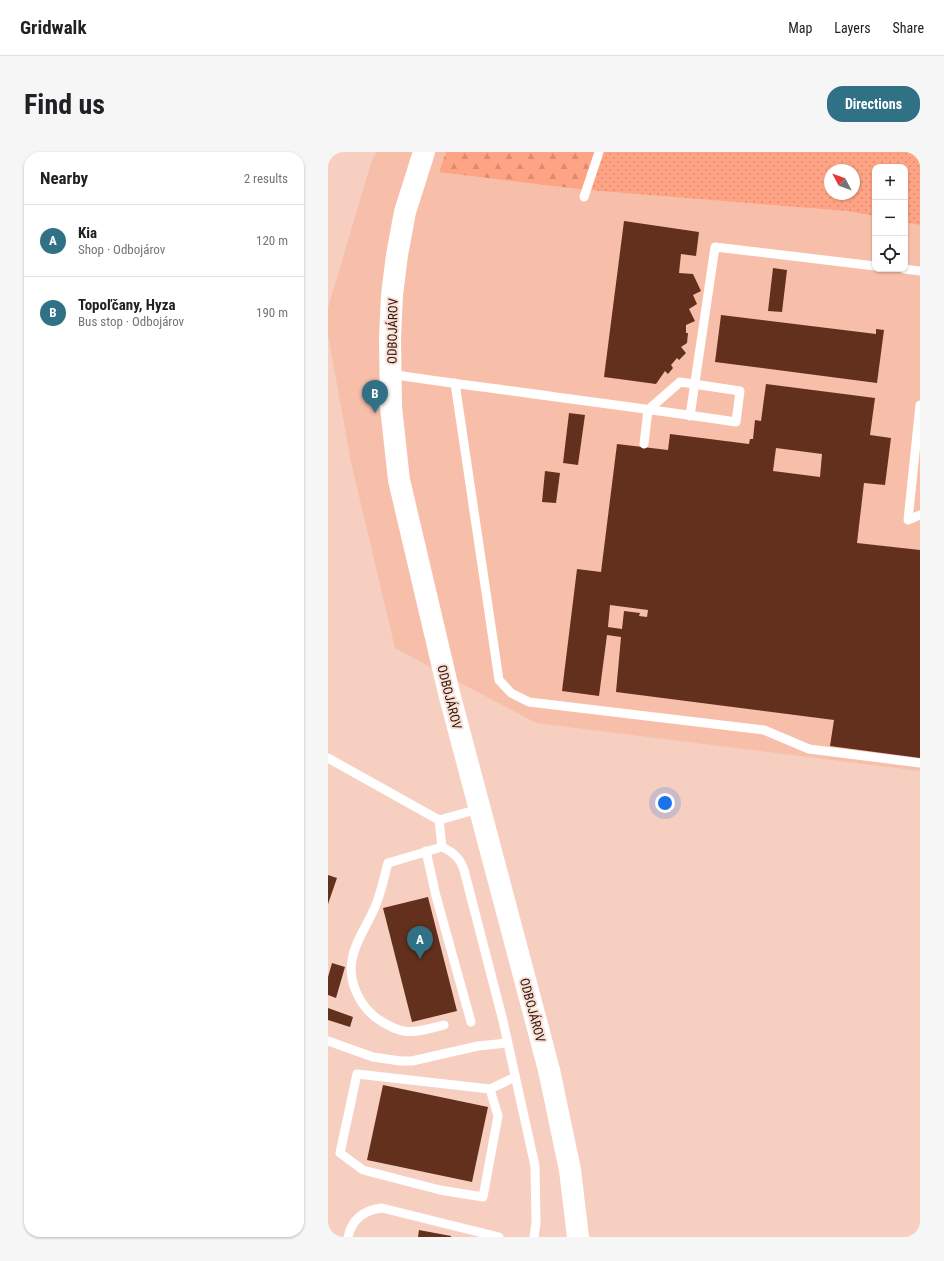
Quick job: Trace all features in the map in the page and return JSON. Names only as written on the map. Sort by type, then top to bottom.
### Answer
[{"type":"main road","name":"ODBOJÁROV","points":[[424,152],[405,212],[397,255],[392,295],[390,331],[391,407],[399,480],[449,693],[549,1070],[570,1170],[578,1237]]},
{"type":"lane","points":[[584,197],[599,152]]},
{"type":"lane","points":[[690,416],[715,247],[872,266]]},
{"type":"lane","points":[[908,270],[920,271]]},
{"type":"lane","points":[[391,374],[648,410],[690,416],[736,422],[740,391],[680,382],[648,410],[644,444]]},
{"type":"lane","points":[[455,383],[499,680],[511,693],[528,702],[764,730],[809,749],[920,763]]},
{"type":"lane","points":[[920,405],[908,520],[920,516]]},
{"type":"lane","points":[[328,758],[439,820],[479,809]]},
{"type":"lane","points":[[439,820],[442,847]]},
{"type":"lane","points":[[444,1025],[416,1032],[403,1031],[388,1026],[371,1013],[360,1001],[354,988],[351,974],[352,960],[359,940],[376,906],[388,863],[442,847],[456,855],[464,870],[508,1043],[535,1166],[536,1223],[534,1237]]},
{"type":"lane","points":[[426,851],[436,896],[471,1022]]},
{"type":"lane","points":[[328,1041],[373,1057],[400,1061],[412,1061],[478,1046],[508,1043]]},
{"type":"lane","points":[[490,1089],[498,1116],[483,1197],[440,1190],[363,1170],[340,1153],[357,1074],[490,1089],[515,1078]]},
{"type":"lane","points":[[348,1237],[353,1223],[362,1214],[373,1209],[382,1208],[499,1237]]},
{"type":"shaded area","points":[[376,152],[446,152],[439,171],[587,190],[847,211],[872,215],[872,272],[908,272],[908,223],[920,225],[920,771],[536,723],[395,648],[351,462],[328,335],[328,308],[371,163]]},
{"type":"green space","points":[[446,152],[597,152],[587,190],[439,172]]},
{"type":"green space","points":[[597,152],[920,152],[920,225],[908,223],[908,164],[872,164],[872,215],[847,211],[587,190]]},
{"type":"building","points":[[624,221],[699,232],[696,256],[681,254],[679,273],[693,274],[701,291],[693,295],[697,304],[689,309],[695,321],[686,325],[686,333],[688,333],[687,343],[681,347],[686,353],[679,360],[677,358],[671,365],[673,368],[668,374],[665,371],[656,384],[604,377]]},
{"type":"building","points":[[773,268],[787,270],[782,312],[768,311]]},
{"type":"building","points":[[721,315],[876,334],[876,329],[884,330],[877,383],[715,362]]},
{"type":"building","points":[[766,384],[875,398],[870,435],[891,438],[885,485],[864,483],[857,543],[920,550],[920,758],[830,746],[834,720],[616,692],[621,637],[607,635],[599,696],[562,691],[577,569],[601,572],[617,444],[668,450],[670,434],[749,444],[750,439],[753,439],[755,420],[761,421]],"holes":[[[776,448],[822,454],[820,477],[773,471]],[[610,605],[648,610],[647,617],[639,616],[640,613],[624,611],[622,629],[608,627]]]},
{"type":"building","points":[[569,413],[585,415],[578,465],[563,463]]},
{"type":"building","points":[[545,471],[560,473],[556,503],[542,502]]},
{"type":"building","points":[[328,875],[337,878],[328,904]]},
{"type":"building","points":[[428,897],[457,1011],[412,1022],[383,908]]},
{"type":"building","points":[[332,963],[345,967],[336,998],[328,995],[328,977]]},
{"type":"building","points":[[328,1008],[353,1017],[350,1027],[328,1020]]},
{"type":"building","points":[[383,1085],[488,1107],[472,1182],[367,1160]]},
{"type":"building","points":[[419,1230],[451,1236],[451,1237],[418,1237]]},
{"type":"place","name":"Topoľčany, Hyza","points":[[375,413]]},
{"type":"place","name":"Kia","points":[[420,959]]}]
